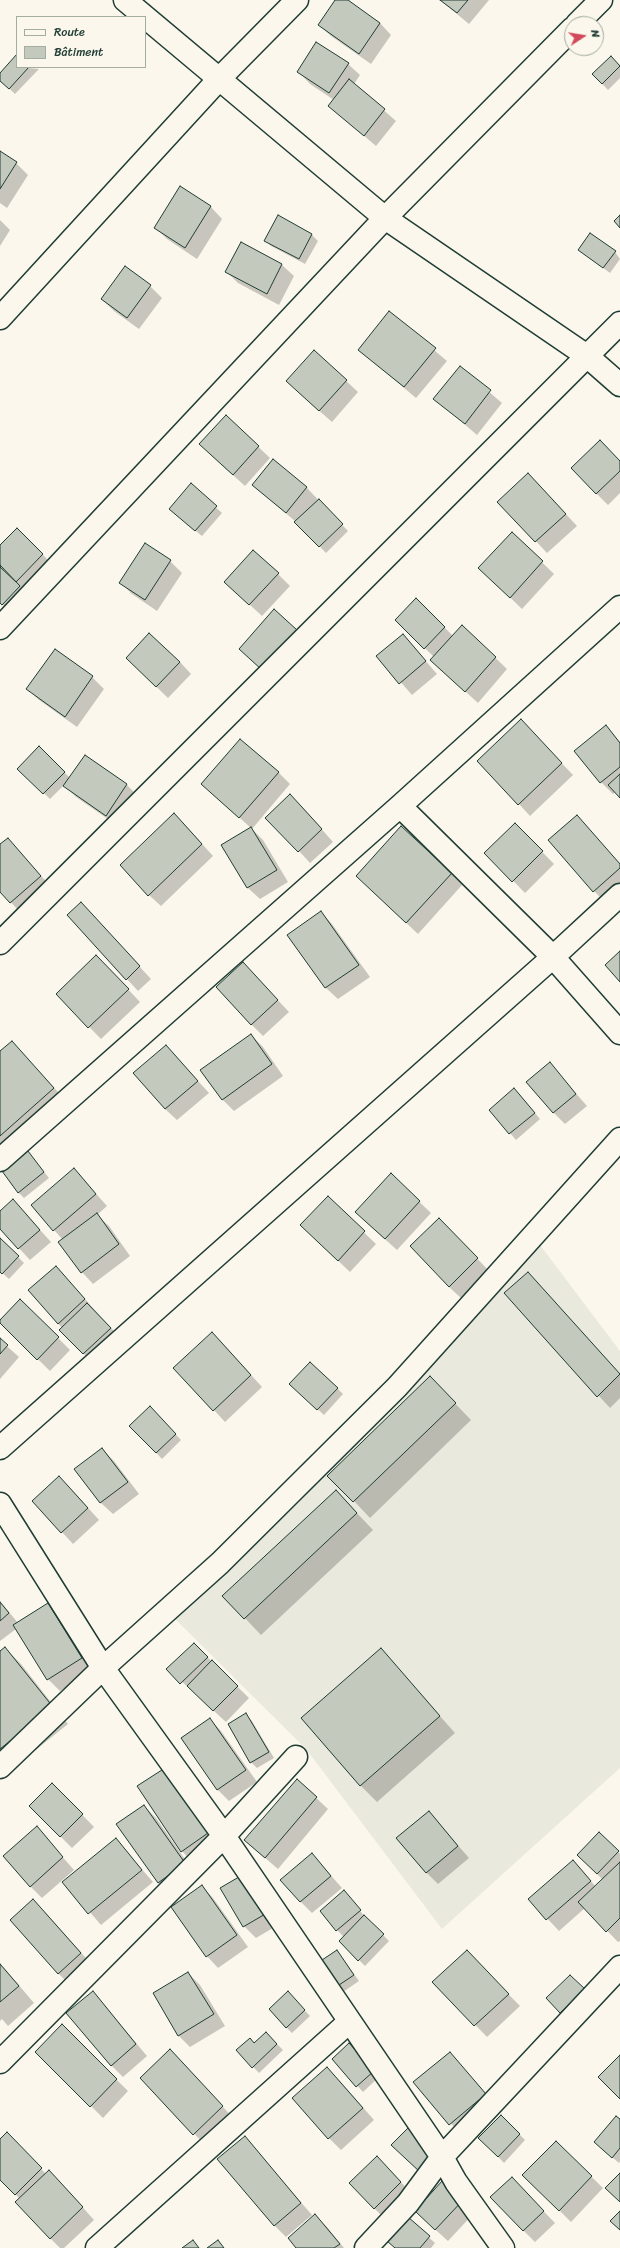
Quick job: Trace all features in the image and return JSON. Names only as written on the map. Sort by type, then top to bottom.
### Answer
[{"type":"street","points":[[125,0],[144,16]]},
{"type":"street","points":[[0,318],[220,78],[297,0]]},
{"type":"street","points":[[585,16],[601,0]]},
{"type":"street","points":[[146,17],[220,78],[384,218],[587,356],[620,385]]},
{"type":"street","points":[[0,628],[384,218],[564,37]]},
{"type":"street","points":[[0,943],[620,323]]},
{"type":"street","points":[[0,1160],[400,806],[620,607]]},
{"type":"street","points":[[400,806],[553,957],[620,1033]]},
{"type":"street","points":[[0,1448],[553,957],[620,895]]},
{"type":"street","points":[[0,1767],[103,1668],[216,1568],[397,1387],[620,1139]]},
{"type":"street","points":[[0,1504],[103,1668],[224,1836],[442,2157],[456,2182],[503,2248]]},
{"type":"street","points":[[0,2062],[224,1836],[296,1757]]},
{"type":"street","points":[[366,2248],[408,2203],[442,2157],[620,1967]]},
{"type":"street","points":[[97,2248],[349,2022]]},
{"type":"shaded area","points":[[534,1237],[620,1351],[620,1768],[442,1929],[306,1749],[161,1605]]},
{"type":"building","points":[[335,0],[348,0],[380,23],[359,54],[318,25]]},
{"type":"building","points":[[440,0],[468,0],[457,13]]},
{"type":"building","points":[[316,42],[349,63],[329,93],[297,72]]},
{"type":"building","points":[[16,55],[16,68],[28,68],[9,89],[0,81],[0,73]]},
{"type":"building","points":[[611,56],[620,66],[602,84],[592,74]]},
{"type":"building","points":[[349,79],[385,109],[364,136],[328,106]]},
{"type":"building","points":[[0,151],[17,162],[0,189]]},
{"type":"building","points":[[180,186],[211,206],[185,248],[154,228]]},
{"type":"building","points":[[278,215],[312,234],[299,259],[264,241]]},
{"type":"building","points":[[620,215],[620,228],[614,221]]},
{"type":"building","points":[[590,233],[616,251],[603,268],[578,250]]},
{"type":"building","points":[[241,242],[282,264],[267,294],[225,272]]},
{"type":"building","points":[[125,266],[151,285],[127,318],[101,299]]},
{"type":"building","points":[[389,311],[436,348],[404,387],[358,350]]},
{"type":"building","points":[[314,350],[347,380],[319,411],[286,381]]},
{"type":"building","points":[[460,366],[491,390],[465,424],[433,399]]},
{"type":"building","points":[[226,415],[259,446],[233,475],[199,444]]},
{"type":"building","points":[[600,440],[620,461],[620,471],[596,494],[571,468]]},
{"type":"building","points":[[273,459],[307,487],[286,513],[252,485]]},
{"type":"building","points":[[528,473],[566,514],[535,542],[497,502]]},
{"type":"building","points":[[191,483],[217,506],[195,531],[169,509]]},
{"type":"building","points":[[319,499],[343,524],[319,547],[294,522]]},
{"type":"building","points":[[17,528],[43,554],[16,582],[0,567],[0,545]]},
{"type":"building","points":[[512,532],[543,561],[510,598],[478,568]]},
{"type":"building","points":[[145,543],[171,560],[145,600],[119,583]]},
{"type":"building","points":[[253,550],[279,573],[249,605],[224,582]]},
{"type":"building","points":[[0,565],[20,586],[2,605],[0,603]]},
{"type":"building","points":[[416,598],[445,627],[424,649],[395,620]]},
{"type":"building","points":[[274,609],[297,630],[262,670],[239,649]]},
{"type":"building","points":[[462,625],[496,657],[465,692],[430,660]]},
{"type":"building","points":[[149,633],[180,662],[156,687],[126,658]]},
{"type":"building","points":[[403,634],[426,661],[399,684],[376,656]]},
{"type":"building","points":[[55,649],[93,676],[65,717],[26,689]]},
{"type":"building","points":[[521,719],[562,763],[518,805],[477,761]]},
{"type":"building","points":[[606,725],[620,743],[620,767],[600,783],[574,751]]},
{"type":"building","points":[[240,739],[279,772],[239,818],[201,784]]},
{"type":"building","points":[[39,746],[65,772],[43,794],[17,769]]},
{"type":"building","points":[[85,755],[127,784],[106,816],[63,786]]},
{"type":"building","points":[[620,774],[620,798],[608,785]]},
{"type":"building","points":[[290,794],[322,829],[298,852],[265,818]]},
{"type":"building","points":[[174,813],[202,844],[148,896],[120,865]]},
{"type":"building","points":[[577,815],[620,864],[620,868],[593,892],[548,840]]},
{"type":"building","points":[[515,823],[543,851],[512,882],[484,853]]},
{"type":"building","points":[[401,826],[452,873],[406,923],[356,876]]},
{"type":"building","points":[[251,827],[277,870],[247,888],[221,845]]},
{"type":"building","points":[[8,838],[41,876],[10,903],[0,892],[0,844]]},
{"type":"building","points":[[81,902],[140,966],[126,980],[67,915]]},
{"type":"building","points":[[321,911],[359,965],[325,988],[287,935]]},
{"type":"building","points":[[620,951],[620,982],[605,965]]},
{"type":"building","points":[[96,955],[129,989],[88,1028],[56,994]]},
{"type":"building","points":[[243,962],[278,1000],[251,1025],[216,987]]},
{"type":"building","points":[[251,1034],[272,1064],[222,1100],[200,1070]]},
{"type":"building","points":[[12,1041],[54,1088],[0,1136],[0,1051]]},
{"type":"building","points":[[166,1045],[198,1081],[165,1109],[133,1073]]},
{"type":"building","points":[[550,1062],[576,1094],[553,1113],[526,1082]]},
{"type":"building","points":[[514,1088],[535,1113],[509,1134],[489,1110]]},
{"type":"building","points":[[28,1151],[44,1172],[18,1193],[2,1171]]},
{"type":"building","points":[[74,1168],[96,1194],[53,1231],[31,1205]]},
{"type":"building","points":[[391,1173],[420,1201],[385,1239],[355,1212]]},
{"type":"building","points":[[328,1196],[365,1231],[338,1261],[300,1225]]},
{"type":"building","points":[[13,1199],[40,1230],[18,1249],[0,1229],[0,1211]]},
{"type":"building","points":[[97,1213],[119,1244],[81,1273],[58,1242]]},
{"type":"building","points":[[439,1218],[478,1258],[449,1287],[410,1246]]},
{"type":"building","points":[[0,1238],[19,1256],[2,1274],[0,1272]]},
{"type":"building","points":[[56,1266],[85,1299],[58,1324],[28,1290]]},
{"type":"building","points":[[528,1272],[620,1374],[597,1397],[504,1293]]},
{"type":"building","points":[[20,1299],[59,1337],[37,1360],[0,1323],[0,1320]]},
{"type":"building","points":[[87,1303],[111,1328],[83,1354],[59,1330]]},
{"type":"building","points":[[212,1332],[251,1375],[213,1411],[173,1368]]},
{"type":"building","points":[[0,1338],[8,1345],[0,1354]]},
{"type":"building","points":[[310,1362],[338,1388],[317,1410],[289,1384]]},
{"type":"building","points":[[430,1376],[456,1403],[353,1502],[327,1476]]},
{"type":"building","points":[[150,1406],[176,1434],[156,1453],[129,1426]]},
{"type":"building","points":[[102,1448],[128,1482],[100,1503],[74,1469]]},
{"type":"building","points":[[59,1476],[88,1508],[61,1533],[32,1501]]},
{"type":"building","points":[[336,1490],[357,1513],[244,1619],[222,1596]]},
{"type":"building","points":[[0,1602],[9,1613],[0,1621]]},
{"type":"building","points":[[48,1603],[82,1658],[47,1680],[13,1625]]},
{"type":"building","points":[[194,1643],[208,1657],[180,1684],[166,1669]]},
{"type":"building","points":[[5,1647],[53,1707],[0,1749],[0,1651]]},
{"type":"building","points":[[381,1648],[440,1716],[360,1786],[301,1718]]},
{"type":"building","points":[[212,1660],[238,1686],[213,1711],[187,1686]]},
{"type":"building","points":[[246,1713],[269,1752],[250,1763],[228,1724]]},
{"type":"building","points":[[210,1718],[246,1770],[217,1790],[181,1738]]},
{"type":"building","points":[[165,1768],[208,1833],[181,1852],[137,1786]]},
{"type":"building","points":[[297,1779],[317,1797],[265,1858],[244,1840]]},
{"type":"building","points":[[52,1783],[83,1814],[60,1837],[29,1806]]},
{"type":"building","points":[[144,1805],[185,1863],[158,1883],[116,1824]]},
{"type":"building","points":[[429,1811],[458,1846],[426,1873],[396,1838]]},
{"type":"building","points":[[37,1826],[63,1857],[30,1887],[3,1856]]},
{"type":"building","points":[[599,1832],[619,1851],[597,1874],[577,1855]]},
{"type":"building","points":[[116,1838],[142,1870],[88,1914],[62,1882]]},
{"type":"building","points":[[312,1853],[331,1876],[300,1902],[280,1880]]},
{"type":"building","points":[[573,1860],[591,1881],[546,1920],[528,1899]]},
{"type":"building","points":[[620,1862],[620,1918],[606,1932],[578,1902]]},
{"type":"building","points":[[244,1874],[267,1913],[243,1927],[220,1888]]},
{"type":"building","points":[[202,1885],[237,1935],[206,1957],[171,1907]]},
{"type":"building","points":[[344,1890],[361,1910],[336,1931],[320,1911]]},
{"type":"building","points":[[33,1899],[81,1953],[58,1974],[10,1920]]},
{"type":"building","points":[[364,1915],[384,1934],[358,1961],[339,1941]]},
{"type":"building","points":[[337,1950],[354,1975],[336,1987],[319,1962]]},
{"type":"building","points":[[467,1950],[509,1994],[474,2026],[432,1982]]},
{"type":"building","points":[[0,1964],[19,1986],[0,2002]]},
{"type":"building","points":[[188,1972],[214,2014],[178,2036],[153,1993]]},
{"type":"building","points":[[570,1975],[585,1989],[560,2013],[546,1998]]},
{"type":"building","points":[[93,1991],[136,2044],[111,2066],[66,2013]]},
{"type":"building","points":[[288,1991],[305,2010],[286,2028],[269,2009]]},
{"type":"building","points":[[62,2024],[117,2079],[90,2107],[35,2052]]},
{"type":"building","points":[[266,2032],[277,2044],[252,2068],[236,2050],[250,2038],[254,2043]]},
{"type":"building","points":[[349,2043],[374,2071],[356,2087],[332,2059]]},
{"type":"building","points":[[170,2049],[223,2106],[193,2135],[140,2078]]},
{"type":"building","points":[[450,2052],[486,2094],[449,2125],[413,2082]]},
{"type":"building","points":[[620,2055],[620,2099],[598,2077]]},
{"type":"building","points":[[327,2067],[363,2108],[328,2139],[292,2098]]},
{"type":"building","points":[[501,2115],[520,2134],[498,2157],[478,2138]]},
{"type":"building","points":[[616,2116],[620,2119],[620,2148],[612,2158],[594,2142]]},
{"type":"building","points":[[408,2128],[437,2156],[421,2173],[391,2145]]},
{"type":"building","points":[[7,2132],[42,2168],[15,2195],[0,2180],[0,2139]]},
{"type":"building","points":[[245,2136],[301,2203],[274,2226],[217,2159]]},
{"type":"building","points":[[556,2141],[592,2176],[559,2211],[522,2175]]},
{"type":"building","points":[[377,2156],[401,2182],[374,2209],[349,2183]]},
{"type":"building","points":[[49,2170],[83,2207],[50,2239],[15,2202]]},
{"type":"building","points":[[620,2173],[620,2202],[605,2188]]},
{"type":"building","points":[[512,2177],[544,2211],[523,2231],[490,2197]]},
{"type":"building","points":[[443,2180],[464,2199],[435,2230],[415,2211]]},
{"type":"building","points":[[620,2211],[620,2230],[610,2221]]},
{"type":"building","points":[[315,2214],[340,2244],[334,2248],[296,2248],[288,2238]]},
{"type":"building","points":[[408,2217],[430,2236],[420,2248],[395,2248],[387,2241]]},
{"type":"building","points":[[193,2240],[199,2248],[182,2248]]},
{"type":"building","points":[[218,2240],[224,2248],[207,2248]]}]
